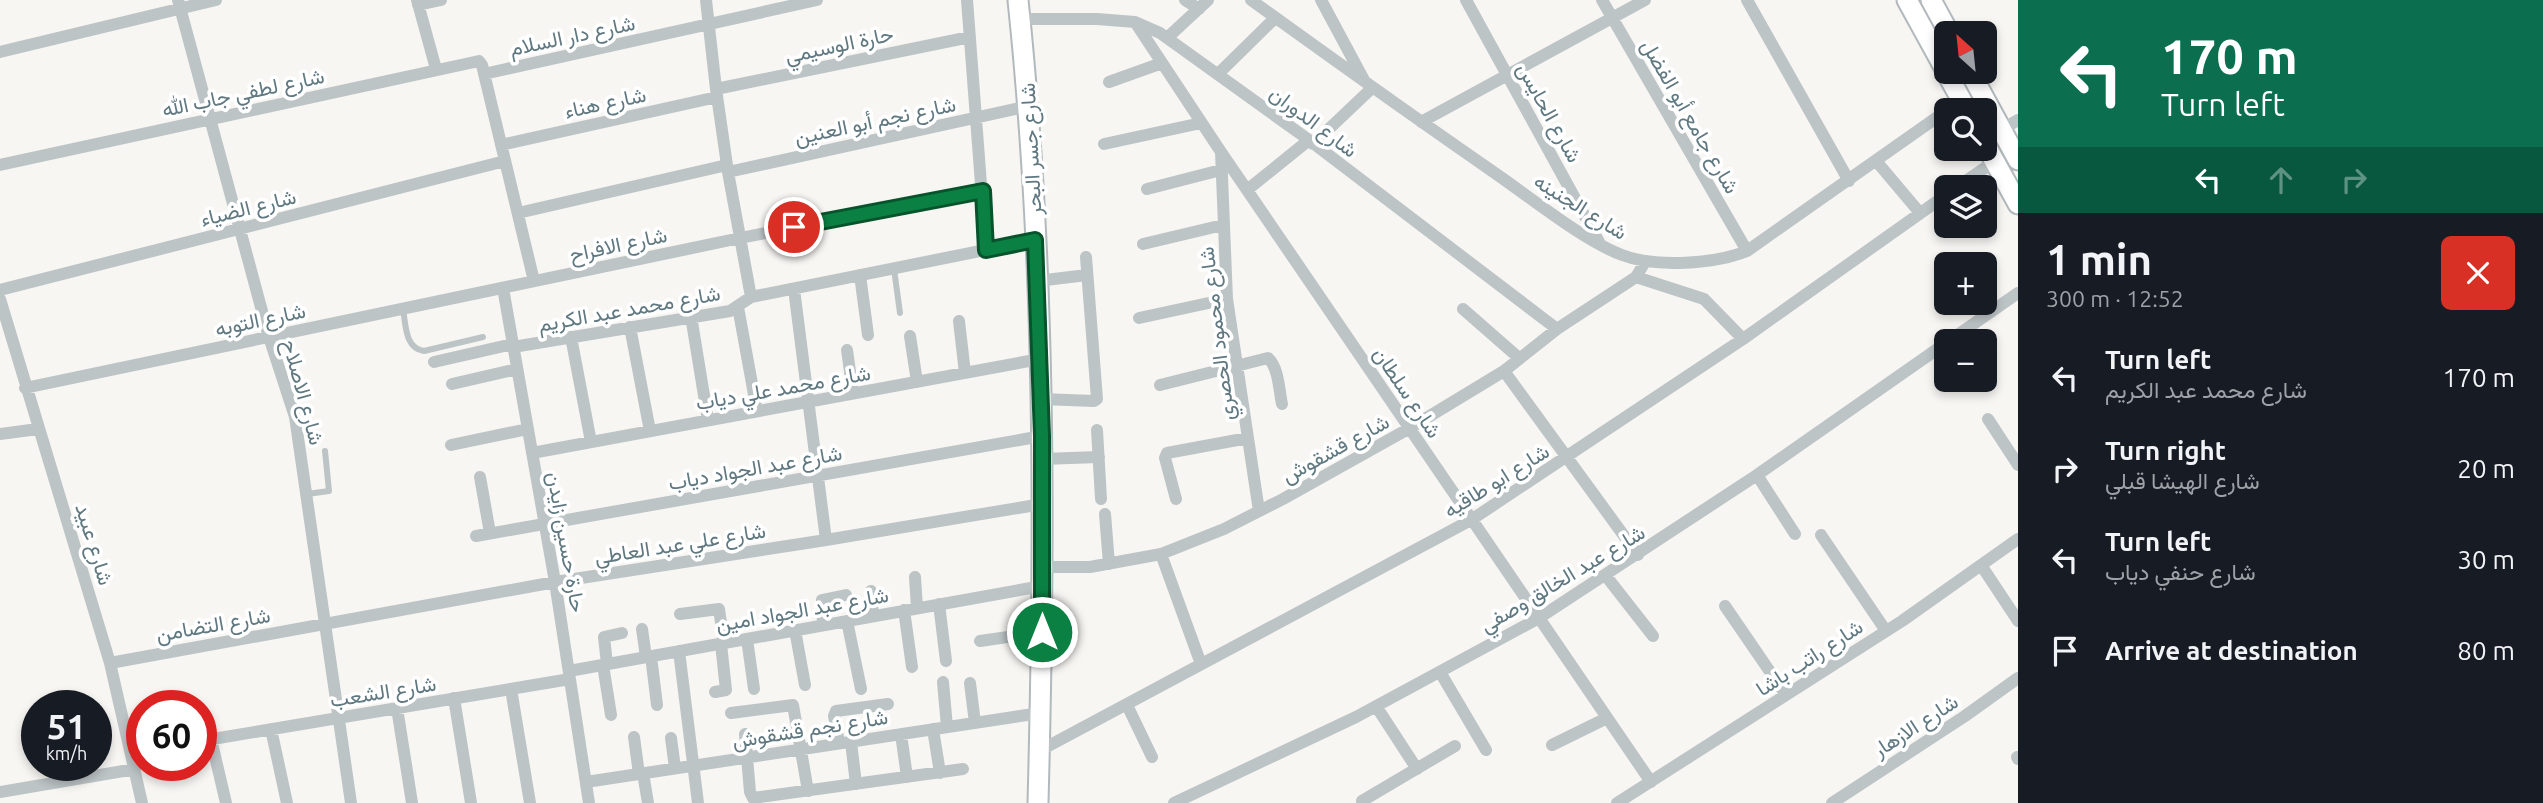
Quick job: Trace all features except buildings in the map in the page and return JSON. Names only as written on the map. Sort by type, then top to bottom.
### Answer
[{"type":"main road","points":[[1907,0],[1934,50]]},
{"type":"main road","points":[[1931,0],[1942,21]]},
{"type":"main road","name":"شارع جسر البحر","points":[[1019,9],[1029,106],[1042,436],[1042,632],[1038,803]]},
{"type":"main road","points":[[1979,84],[2010,125],[2018,160]]},
{"type":"main road","points":[[1995,161],[2018,204]]},
{"type":"street","points":[[0,52],[179,4],[216,0]]},
{"type":"street","points":[[436,69],[418,2],[440,0]]},
{"type":"street","points":[[706,0],[728,169],[751,297]]},
{"type":"street","name":"شارع دار السلام","points":[[484,74],[817,0]]},
{"type":"street","points":[[967,0],[986,250]]},
{"type":"street","points":[[1185,0],[1204,4]]},
{"type":"street","name":"شارع الجنينه","points":[[1251,0],[1369,86],[1600,244],[1645,262],[1670,263],[1731,258],[1747,251],[1934,123]]},
{"type":"street","points":[[1247,190],[1311,142],[1369,86],[1321,0]]},
{"type":"street","name":"شارع الحايس","points":[[1466,0],[1600,244]]},
{"type":"street","name":"شارع جامع أبو الفضل","points":[[1601,0],[1747,251]]},
{"type":"street","points":[[1421,122],[1645,0]]},
{"type":"street","points":[[1747,0],[1849,181]]},
{"type":"street","name":"شارع الاصلاح","points":[[179,4],[269,337],[293,407],[351,803]]},
{"type":"street","points":[[1167,38],[1204,4]]},
{"type":"street","name":"شارع الدوران","points":[[1019,9],[1135,22],[1167,38],[1311,142],[1557,329]]},
{"type":"street","points":[[1218,74],[1275,18]]},
{"type":"street","name":"شارع سلطان","points":[[1135,22],[1201,123],[1651,782]]},
{"type":"street","name":"حارة الوسيمي","points":[[717,93],[970,37]]},
{"type":"street","name":"شارع لطفي جاب الله","points":[[0,165],[476,60],[481,62],[484,74]]},
{"type":"street","points":[[1109,82],[1162,63]]},
{"type":"street","points":[[484,74],[534,281]]},
{"type":"street","name":"شارع هناء","points":[[501,145],[717,93]]},
{"type":"street","name":"شارع نجم أبو العنين","points":[[518,213],[1029,106]]},
{"type":"street","points":[[1104,144],[1201,123]]},
{"type":"street","name":"شارع محمود الحصري","points":[[1221,152],[1227,299],[1259,511]]},
{"type":"street","name":"شارع الضياء","points":[[0,290],[505,161]]},
{"type":"street","points":[[1975,175],[1995,161]]},
{"type":"street","points":[[1877,162],[1920,213]]},
{"type":"street","points":[[1147,189],[1221,170]]},
{"type":"street","name":"شارع الافراح","points":[[503,288],[983,191]]},
{"type":"street","name":"شارع ابو طاقيه","points":[[1039,751],[1471,520],[1743,339],[1934,203]]},
{"type":"street","points":[[1143,244],[1223,225]]},
{"type":"street","name":"شارع محمد عبد الكريم","points":[[434,362],[513,346],[730,311],[751,297],[1035,240]]},
{"type":"street","points":[[1041,399],[1097,399],[1086,257]]},
{"type":"street","name":"شارع قشقوش","points":[[1042,576],[1161,554],[1259,511],[1410,428],[1504,371],[1557,329],[1636,277],[1645,262]]},
{"type":"street","points":[[860,275],[868,335]]},
{"type":"street","points":[[1037,281],[1087,275]]},
{"type":"street","points":[[1636,277],[1704,299],[1743,339]]},
{"type":"street","name":"شارع التوبه","points":[[25,388],[503,288]]},
{"type":"street","name":"حارة حسين زايدن","points":[[503,288],[555,582],[589,803]]},
{"type":"street","points":[[794,289],[826,540]]},
{"type":"street","name":"شارع عبد الخالق وصفي","points":[[1966,329],[2018,293]]},
{"type":"street","name":"شارع عبيد","points":[[0,299],[126,718]]},
{"type":"street","points":[[1139,318],[1227,299]]},
{"type":"street","points":[[738,307],[757,411]]},
{"type":"street","points":[[1462,309],[1519,358]]},
{"type":"street","points":[[691,316],[708,420]]},
{"type":"street","points":[[959,321],[965,373]]},
{"type":"street","points":[[631,327],[650,431]]},
{"type":"street","points":[[909,336],[917,382]]},
{"type":"street","points":[[571,337],[591,442]]},
{"type":"street","points":[[847,350],[853,393]]},
{"type":"street","name":"شارع عبد الخالق وصفي","points":[[1174,803],[1376,706],[1539,618],[1758,475],[1934,351]]},
{"type":"street","points":[[1160,385],[1268,358],[1272,361],[1282,404]]},
{"type":"street","name":"شارع محمد علي دياب","points":[[532,453],[1040,359]]},
{"type":"street","points":[[452,384],[517,369]]},
{"type":"street","points":[[1504,371],[1638,555]]},
{"type":"street","points":[[1988,419],[2018,465]]},
{"type":"street","points":[[0,434],[38,429]]},
{"type":"street","points":[[451,445],[528,429]]},
{"type":"street","points":[[1097,430],[1101,499]]},
{"type":"street","name":"شارع عبد الجواد دياب","points":[[476,536],[1042,436]]},
{"type":"street","points":[[1176,499],[1165,458],[1167,453],[1248,438]]},
{"type":"street","points":[[1042,459],[1099,457]]},
{"type":"street","points":[[1758,475],[1795,534]]},
{"type":"street","points":[[480,477],[490,533]]},
{"type":"street","name":"شارع علي عبد العاطي","points":[[323,624],[555,582],[1042,504]]},
{"type":"street","points":[[1105,514],[1109,564]]},
{"type":"street","points":[[1821,535],[1886,631]]},
{"type":"street","name":"شارع راتب باشا","points":[[1625,801],[1886,631],[2018,539]]},
{"type":"street","points":[[1161,554],[1201,664]]},
{"type":"street","points":[[1981,565],[2018,621]]},
{"type":"street","name":"شارع عبد الجواد امين","points":[[570,675],[605,665],[939,604],[1042,576]]},
{"type":"street","points":[[1606,576],[1653,636]]},
{"type":"street","points":[[912,667],[911,609],[915,577]]},
{"type":"street","points":[[871,591],[873,616]]},
{"type":"street","points":[[823,625],[822,600],[846,595]]},
{"type":"street","points":[[939,604],[946,660]]},
{"type":"street","points":[[1725,606],[1787,695]]},
{"type":"street","points":[[680,614],[719,609],[726,690],[715,692]]},
{"type":"street","points":[[847,621],[861,689]]},
{"type":"street","name":"شارع التضامن","points":[[110,663],[323,624]]},
{"type":"street","points":[[642,629],[657,705]]},
{"type":"street","points":[[795,630],[805,685]]},
{"type":"street","points":[[980,641],[1042,632]]},
{"type":"street","points":[[611,715],[604,637],[622,633]]},
{"type":"street","points":[[747,639],[754,689]]},
{"type":"street","points":[[678,651],[698,803]]},
{"type":"street","points":[[1440,672],[1486,750]]},
{"type":"street","name":"شارع الشعب","points":[[217,738],[511,689],[570,675]]},
{"type":"street","name":"شارع الازهار","points":[[1832,803],[2018,678]]},
{"type":"street","points":[[943,682],[947,727]]},
{"type":"street","points":[[970,684],[975,723]]},
{"type":"street","points":[[511,689],[530,803]]},
{"type":"street","points":[[454,698],[471,803]]},
{"type":"street","points":[[731,713],[791,704],[794,707],[808,791]]},
{"type":"street","points":[[856,784],[845,743],[834,716],[836,711],[888,704]]},
{"type":"street","points":[[1127,705],[1152,757]]},
{"type":"street","points":[[1376,706],[1417,769]]},
{"type":"street","points":[[397,708],[412,803]]},
{"type":"street","name":"شارع نجم قشقوش","points":[[586,782],[1040,713]]},
{"type":"street","points":[[1552,745],[1608,718]]},
{"type":"street","points":[[271,729],[287,803]]},
{"type":"street","points":[[933,729],[940,773]]},
{"type":"street","points":[[745,734],[750,792],[753,798],[963,769]]},
{"type":"street","points":[[901,734],[907,777]]},
{"type":"street","points":[[634,737],[648,803]]},
{"type":"street","points":[[671,737],[675,768]]},
{"type":"street","points":[[1362,801],[1455,746]]},
{"type":"street","points":[[0,792],[126,771]]},
{"type":"street","points":[[217,775],[226,803]]},
{"type":"street","name":"شارع عبيد","points":[[137,781],[142,803]]},
{"type":"lane","points":[[894,269],[900,313]]},
{"type":"lane","points":[[403,309],[410,344],[416,349],[425,351],[483,337]]},
{"type":"lane","points":[[307,495],[329,491],[325,451]]},
{"type":"route","points":[[794,227],[983,191],[986,250],[1035,240],[1042,436],[1042,632]]}]
